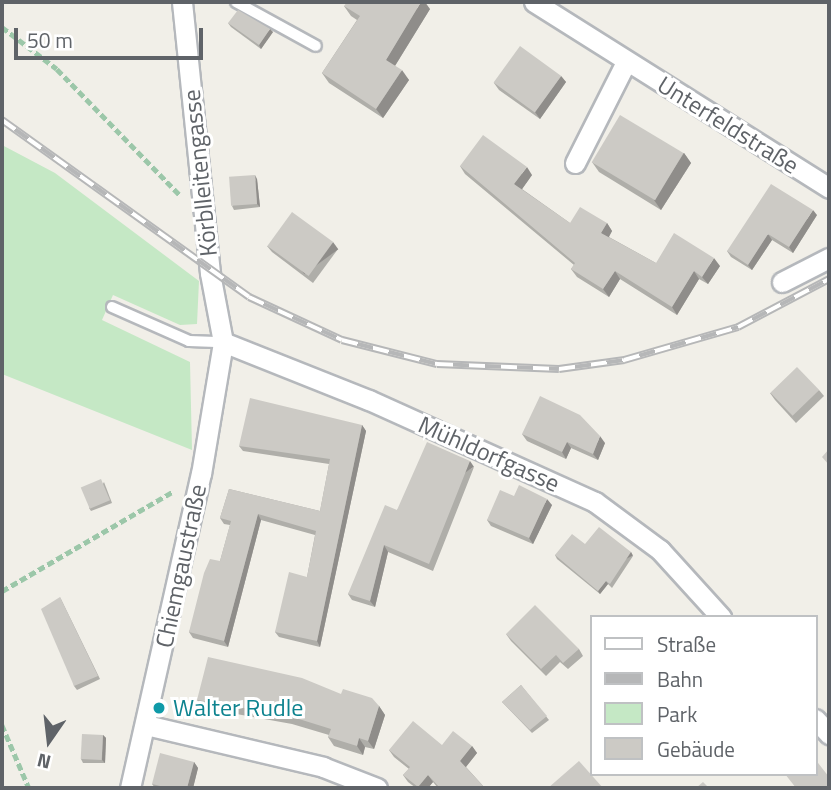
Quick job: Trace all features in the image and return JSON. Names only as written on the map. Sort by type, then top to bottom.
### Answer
[{"type":"street","name":"Körblleitengasse","points":[[182,2],[205,220],[223,342]]},
{"type":"street","name":"Unterfeldstraße","points":[[534,2],[829,188]]},
{"type":"street","points":[[575,163],[626,62]]},
{"type":"street","points":[[782,282],[829,258]]},
{"type":"street","name":"Chiemgaustraße","points":[[130,788],[201,474],[223,342]]},
{"type":"street","name":"Mühldorfgasse","points":[[223,342],[369,400],[595,502],[660,550],[719,615]]},
{"type":"street","points":[[817,721],[829,734]]},
{"type":"street","points":[[146,725],[323,766],[377,788]]},
{"type":"lane","points":[[236,2],[316,46]]},
{"type":"lane","points":[[112,307],[189,341],[223,342]]},
{"type":"path","points":[[2,27],[57,69],[205,220]]},
{"type":"path","points":[[2,591],[201,474]]},
{"type":"path","points":[[2,725],[29,788]]},
{"type":"green space","points":[[2,145],[55,173],[199,281],[197,324],[180,325],[113,295],[102,320],[190,362],[192,450],[2,374]]},
{"type":"building","points":[[347,2],[421,2],[386,60],[402,70],[376,109],[322,73],[360,16],[344,6]]},
{"type":"building","points":[[238,10],[270,29],[259,45],[228,23]]},
{"type":"building","points":[[520,46],[561,76],[535,112],[494,82]]},
{"type":"building","points":[[620,115],[683,153],[655,200],[592,162]]},
{"type":"building","points":[[483,135],[527,167],[514,184],[570,223],[580,207],[607,223],[601,233],[656,263],[674,233],[714,258],[702,277],[694,271],[672,307],[615,271],[603,289],[571,269],[575,263],[460,166]]},
{"type":"building","points":[[255,175],[257,204],[231,206],[229,177]]},
{"type":"building","points":[[771,184],[813,210],[789,247],[768,234],[748,265],[727,251]]},
{"type":"building","points":[[292,212],[333,242],[309,276],[267,246]]},
{"type":"building","points":[[797,367],[819,390],[793,416],[770,393]]},
{"type":"building","points":[[540,396],[580,415],[600,436],[593,454],[567,442],[562,452],[522,434]]},
{"type":"building","points":[[250,398],[362,425],[317,641],[275,632],[289,572],[307,577],[316,531],[258,514],[224,641],[189,632],[210,559],[220,561],[231,521],[220,518],[229,489],[320,511],[330,459],[239,446]]},
{"type":"building","points":[[427,442],[470,461],[429,564],[384,545],[370,601],[348,594],[385,505],[397,510]]},
{"type":"building","points":[[829,449],[829,465],[822,457]]},
{"type":"building","points":[[101,479],[110,500],[90,509],[81,488]]},
{"type":"building","points":[[519,485],[547,499],[529,538],[487,520],[500,490],[514,496]]},
{"type":"building","points":[[599,527],[631,552],[610,584],[606,581],[598,591],[555,555],[572,534],[585,544]]},
{"type":"building","points":[[60,597],[98,676],[74,686],[41,609]]},
{"type":"building","points":[[535,605],[579,649],[563,663],[556,655],[541,669],[506,634]]},
{"type":"building","points":[[208,657],[302,678],[341,694],[343,689],[372,698],[379,706],[368,741],[359,738],[357,746],[328,737],[331,729],[286,715],[197,700]]},
{"type":"building","points":[[521,685],[547,716],[530,730],[502,702]]},
{"type":"building","points":[[413,721],[442,745],[453,731],[472,746],[460,761],[485,788],[440,788],[428,775],[418,787],[403,775],[410,767],[389,750]]},
{"type":"building","points":[[82,734],[103,735],[102,760],[81,759]]},
{"type":"building","points":[[160,753],[194,762],[187,788],[168,788],[152,784]]},
{"type":"building","points":[[579,761],[603,788],[548,788]]},
{"type":"building","points":[[817,762],[829,777],[829,788],[796,788],[787,776],[817,776]]},
{"type":"building","points":[[703,782],[709,788],[696,788]]},
{"type":"railway","points":[[2,120],[249,297],[342,340],[437,364],[559,369],[624,360],[738,327],[829,279]]},
{"type":"place","name":"Walter Rudle","points":[[159,708]]}]
